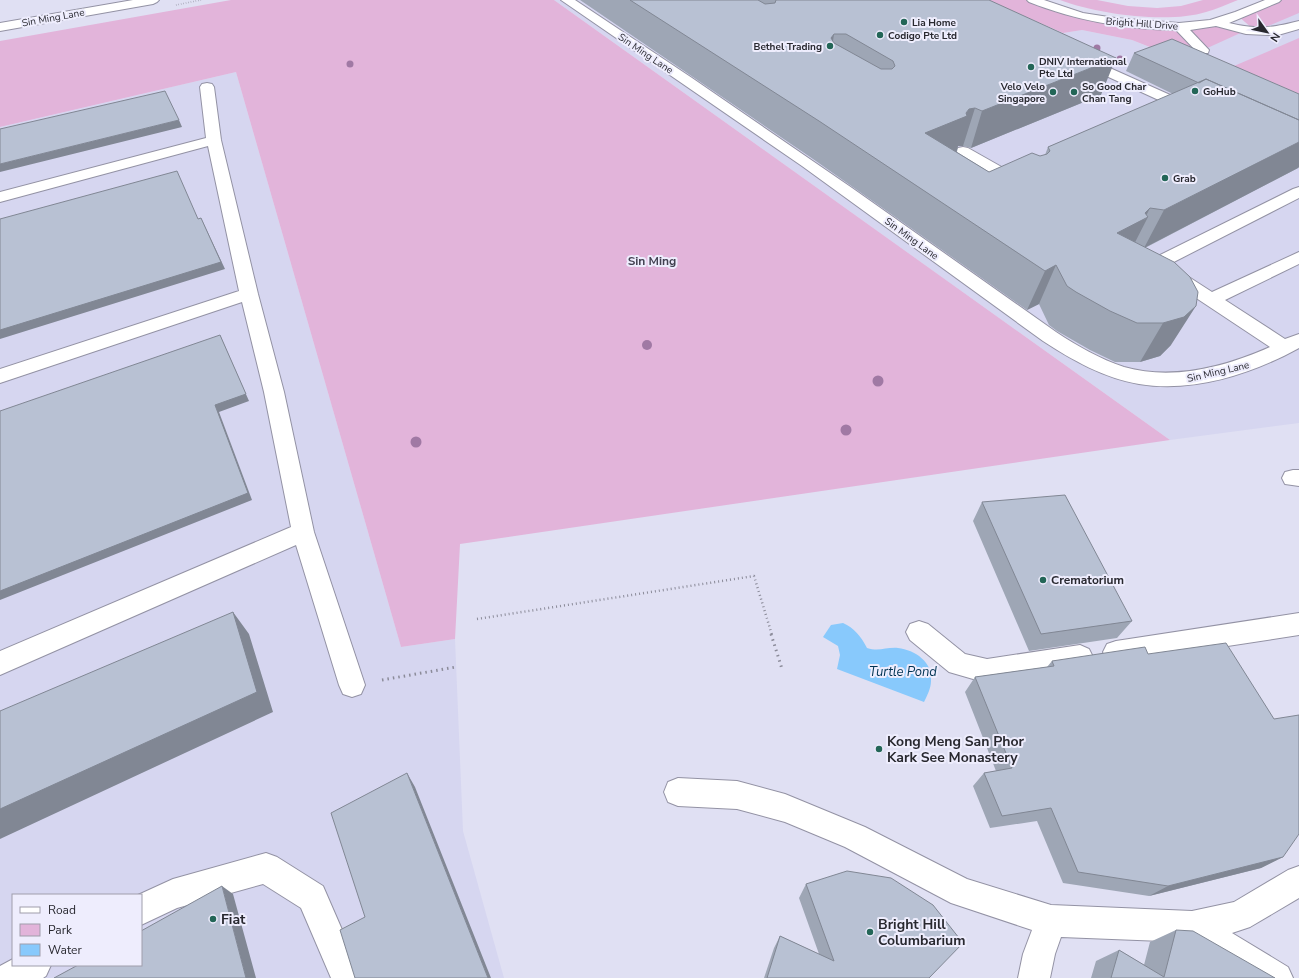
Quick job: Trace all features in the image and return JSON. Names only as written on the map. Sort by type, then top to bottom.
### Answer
[{"type":"street","name":"Sin Ming Lane","points":[[0,27],[154,0]]},
{"type":"street","name":"Sin Ming Lane","points":[[567,0],[634,44],[877,213],[1067,349],[1102,366],[1139,377],[1182,380],[1254,363],[1292,344]]},
{"type":"street","name":"Bright Hill Drive","points":[[1033,0],[1064,12],[1119,23],[1180,27],[1217,22],[1274,0]]},
{"type":"street","name":"Bright Hill Drive","points":[[1059,0],[1085,8],[1146,16],[1169,17],[1201,14],[1217,22]]},
{"type":"street","points":[[1064,12],[1058,9],[1058,6],[1067,4],[1085,8]]},
{"type":"street","points":[[1217,22],[1260,33],[1288,30],[1299,25]]},
{"type":"street","points":[[1180,27],[1203,50]]},
{"type":"street","points":[[1073,55],[1207,117]]},
{"type":"street","points":[[207,87],[214,140],[249,294],[274,392],[303,532],[352,685]]},
{"type":"street","points":[[0,197],[214,140]]},
{"type":"street","points":[[963,151],[1026,188]]},
{"type":"street","points":[[1292,344],[1211,300],[1149,260],[1299,192]]},
{"type":"street","points":[[1211,300],[1299,257]]},
{"type":"street","points":[[0,376],[249,294]]},
{"type":"street","points":[[0,663],[303,532]]},
{"type":"street","points":[[919,632],[958,664],[987,671],[1299,624]]},
{"type":"street","points":[[678,792],[737,795],[785,808],[855,837],[962,892],[1051,921],[1192,927],[1239,916],[1299,881]]},
{"type":"street","points":[[142,910],[173,894],[266,868],[312,897],[347,978]]},
{"type":"street","points":[[1034,978],[1039,954],[1051,921]]},
{"type":"street","points":[[1192,927],[1277,978]]},
{"type":"street","points":[[10,978],[34,966]]},
{"type":"path","points":[[477,619],[754,576],[782,669]]},
{"type":"path","points":[[352,685],[456,666]]},
{"type":"shaded area","points":[[554,0],[987,0],[1063,33],[1082,30],[1132,40],[1299,109],[1299,423],[1170,440]]},
{"type":"shaded area","points":[[1299,7],[1299,100],[1190,54],[1252,28]]},
{"type":"shaded area","points":[[236,72],[401,647],[455,639],[463,831],[504,978],[0,978],[0,127]]},
{"type":"green space","points":[[231,0],[554,0],[1170,440],[460,544],[455,639],[401,647],[236,72],[0,127],[0,41]]},
{"type":"green space","points":[[987,0],[1033,0],[1064,12],[1147,26],[1217,22],[1247,30],[1203,50],[1175,57],[1132,40],[1082,30],[1063,33]]},
{"type":"green space","points":[[1060,0],[1097,0],[1128,6],[1157,8],[1181,6],[1203,0],[1238,0],[1210,11],[1190,16],[1153,17],[1112,13],[1075,5]]},
{"type":"green space","points":[[1277,0],[1299,0],[1299,13],[1261,29],[1252,28],[1238,16]]},
{"type":"green space","points":[[1299,38],[1299,94],[1234,66]]},
{"type":"water","name":"Turtle Pond","points":[[843,623],[851,627],[857,633],[867,648],[875,650],[890,648],[904,649],[911,651],[922,658],[931,674],[929,692],[924,702],[837,669],[840,655],[838,646],[823,637],[831,625]]},
{"type":"building","points":[[630,0],[758,0],[765,4],[775,3],[776,0],[989,0],[1116,58],[982,111],[975,108],[969,109],[966,113],[967,116],[925,133],[989,172],[1032,153],[1040,156],[1047,154],[1050,151],[1048,147],[1206,79],[1299,120],[1299,142],[1164,210],[1150,208],[1145,213],[1148,217],[1117,233],[1174,262],[1190,277],[1198,292],[1196,306],[1184,317],[1163,323],[1137,323],[1110,311],[1076,292],[1067,286],[1056,265],[1045,271],[819,121]],"holes":[[[834,34],[846,34],[893,61],[895,66],[892,69],[881,69],[834,43],[831,38]]]},
{"type":"building","points":[[1172,39],[1299,94],[1299,120],[1206,79],[1199,83],[1134,53]]},
{"type":"building","points":[[165,91],[179,120],[0,164],[0,129]]},
{"type":"building","points":[[177,171],[198,219],[201,218],[221,262],[0,330],[0,219]]},
{"type":"building","points":[[220,335],[246,394],[215,405],[248,493],[0,591],[0,411]]},
{"type":"building","name":"Crematorium","points":[[1065,495],[1132,621],[1041,634],[982,502]]},
{"type":"building","points":[[233,612],[257,692],[0,809],[0,711]]},
{"type":"building","points":[[1226,643],[1274,719],[1299,715],[1299,834],[1283,857],[1168,886],[1078,872],[1051,808],[1002,816],[984,773],[1012,768],[975,677],[1054,666],[1052,661],[1145,647],[1148,654]]},
{"type":"building","points":[[407,773],[488,978],[355,978],[340,930],[365,917],[331,813]]},
{"type":"building","name":"Bright Hill Columbarium","points":[[847,871],[891,878],[933,905],[963,943],[929,978],[767,978],[780,936],[834,961],[806,884]]},
{"type":"building","name":"Fiat","points":[[222,886],[246,978],[54,978],[76,966],[142,966],[142,930]]},
{"type":"building","points":[[1176,930],[1193,931],[1275,978],[1111,978],[1119,950],[1164,977]]},
{"type":"place","name":"Lia Home","points":[[904,22]]},
{"type":"place","name":"Codigo Pte Ltd","points":[[880,35]]},
{"type":"place","name":"Bethel Trading","points":[[830,46]]},
{"type":"place","name":"DNIV International Pte Ltd","points":[[1031,67]]},
{"type":"place","name":"GoHub","points":[[1195,91]]},
{"type":"place","name":"Velo Velo Singapore","points":[[1053,92]]},
{"type":"place","name":"So Good Char Chan Tang","points":[[1074,92]]},
{"type":"place","name":"Grab","points":[[1165,178]]},
{"type":"place","name":"Crematorium","points":[[1043,580]]},
{"type":"place","name":"Kong Meng San Phor Kark See Monastery","points":[[879,749]]},
{"type":"place","name":"Fiat","points":[[213,919]]},
{"type":"place","name":"Bright Hill Columbarium","points":[[870,932]]},
{"type":"district","name":"Sin Ming","points":[[652,261]]}]
